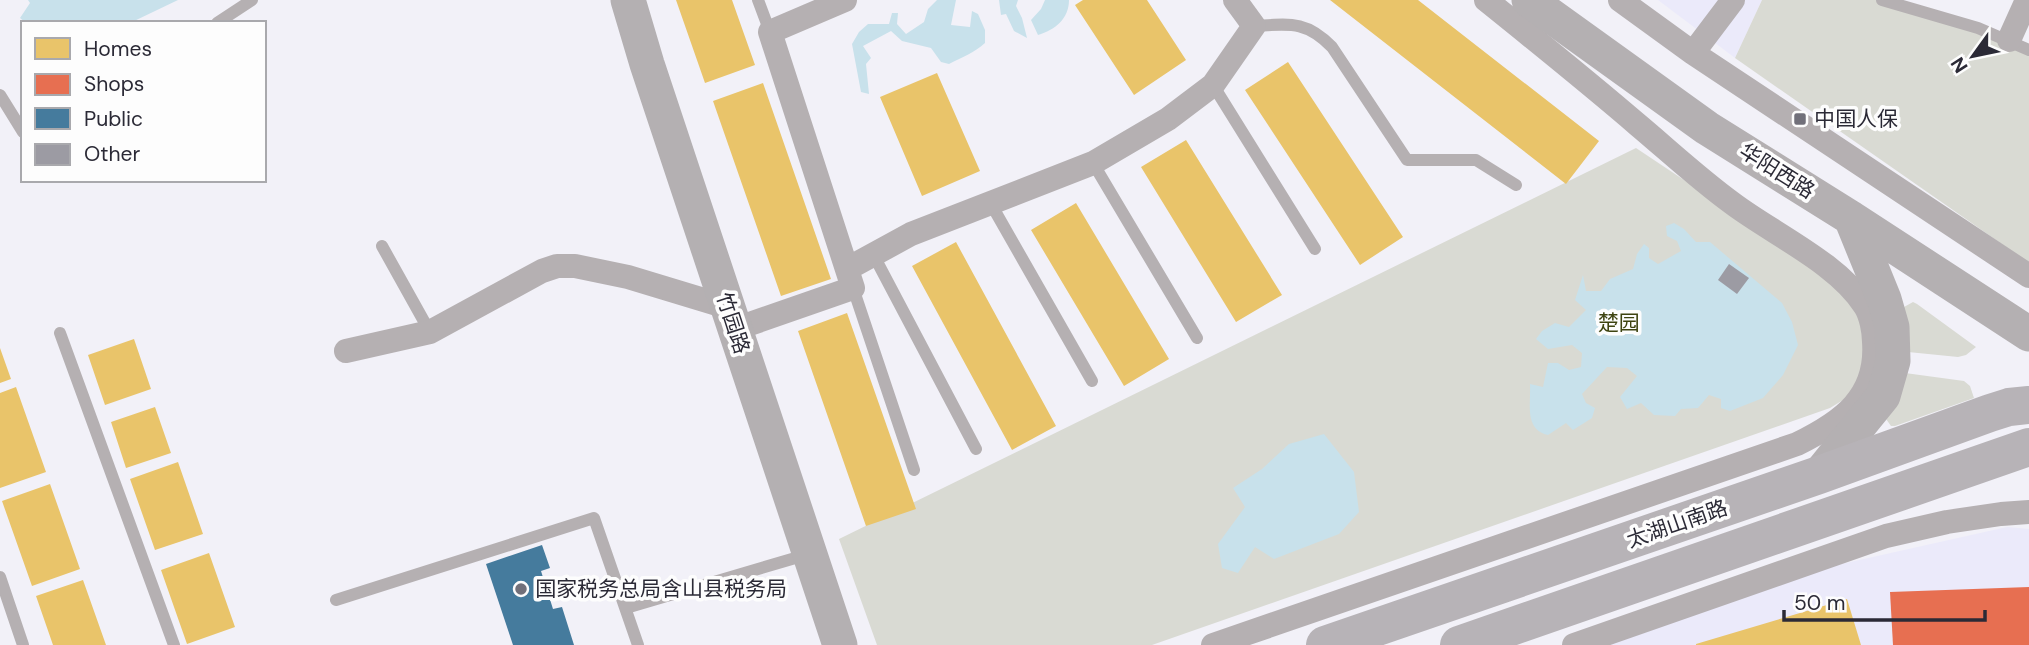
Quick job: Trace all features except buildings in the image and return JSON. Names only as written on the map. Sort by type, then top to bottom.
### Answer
[{"type":"main road","name":"竹园路","points":[[628,0],[840,645]]},
{"type":"main road","name":"华阳西路","points":[[1529,0],[1707,128],[2029,334]]},
{"type":"main road","points":[[1819,475],[1883,396],[1893,361],[1892,327],[1884,299],[1851,218]]},
{"type":"main road","name":"太湖山南路","points":[[1325,645],[1819,475],[1990,413],[2029,405]]},
{"type":"main road","name":"太湖山南路","points":[[1459,645],[1503,638],[2029,447]]},
{"type":"street","points":[[845,0],[770,32],[850,278]]},
{"type":"street","points":[[346,351],[430,332],[557,265],[628,277],[731,318],[850,278],[873,254],[911,234],[1093,163],[1168,119],[1213,85],[1254,26],[1235,0]]},
{"type":"street","points":[[1213,645],[1797,444],[1843,417],[1860,400],[1869,381],[1875,359],[1874,338],[1867,308],[1841,277],[1731,203],[1486,0]]},
{"type":"street","points":[[1620,0],[1693,53],[2029,276]]},
{"type":"street","points":[[2019,45],[2027,0]]},
{"type":"street","points":[[1693,53],[1725,3]]},
{"type":"street","points":[[1574,645],[1886,536],[1947,522],[2001,513],[2029,512]]},
{"type":"street","points":[[1485,590],[1503,638]]},
{"type":"lane","points":[[221,21],[252,0]]},
{"type":"lane","points":[[758,0],[770,32]]},
{"type":"lane","points":[[1882,0],[1979,28],[2019,45]]},
{"type":"lane","points":[[1254,26],[1286,24],[1318,33],[1332,47],[1406,160],[1476,160],[1516,185]]},
{"type":"lane","points":[[1213,85],[1315,249]]},
{"type":"lane","points":[[0,95],[21,129]]},
{"type":"lane","points":[[1093,163],[1197,338]]},
{"type":"lane","points":[[991,204],[1092,381]]},
{"type":"lane","points":[[382,246],[430,332]]},
{"type":"lane","points":[[873,254],[976,449]]},
{"type":"lane","points":[[850,278],[914,470]]},
{"type":"lane","points":[[60,333],[174,645]]},
{"type":"lane","points":[[335,600],[594,518],[638,645]]},
{"type":"lane","points":[[626,608],[809,554]]},
{"type":"lane","points":[[0,577],[23,645]]},
{"type":"shaded area","points":[[28,0],[178,0],[134,21],[24,21],[20,18],[30,3]]},
{"type":"shaded area","points":[[937,0],[956,0],[951,25],[970,27],[972,11],[978,14],[985,30],[985,43],[949,64],[941,62],[931,48],[902,41],[891,31],[863,46],[871,58],[866,64],[869,94],[861,92],[852,44],[859,32],[868,24],[889,24],[892,13],[898,13],[897,24],[906,34],[924,22],[928,9]]},
{"type":"shaded area","points":[[999,0],[1018,0],[1016,6],[1027,38],[1014,31],[1006,14],[1001,15]]},
{"type":"shaded area","points":[[1045,0],[1069,0],[1067,13],[1060,23],[1038,35],[1031,20]]},
{"type":"shaded area","points":[[1658,0],[1762,0],[1735,58]]},
{"type":"shaded area","points":[[1674,223],[1696,242],[1710,242],[1782,303],[1792,322],[1798,345],[1783,375],[1763,398],[1730,411],[1721,408],[1721,399],[1709,395],[1698,408],[1681,409],[1675,416],[1654,415],[1641,403],[1627,409],[1620,397],[1637,376],[1627,368],[1607,367],[1582,394],[1586,403],[1595,408],[1592,418],[1573,430],[1566,423],[1548,435],[1540,432],[1530,415],[1530,384],[1543,387],[1548,363],[1558,363],[1569,370],[1581,367],[1582,353],[1572,345],[1548,349],[1536,339],[1542,331],[1555,323],[1569,327],[1586,310],[1575,300],[1583,275],[1586,291],[1601,291],[1610,279],[1633,269],[1637,254],[1644,244],[1649,248],[1649,258],[1658,264],[1681,251],[1677,241],[1667,236],[1666,226]]},
{"type":"shaded area","points":[[1324,434],[1354,472],[1359,512],[1339,534],[1274,559],[1255,547],[1238,573],[1222,568],[1218,544],[1245,507],[1233,488],[1262,469],[1289,444]]},
{"type":"shaded area","points":[[2007,527],[2029,529],[2029,645],[1606,645],[1828,567]]},
{"type":"green space","points":[[1762,0],[1899,0],[2029,51],[2029,263],[1735,58]]},
{"type":"green space","name":"楚园","points":[[1636,148],[1837,282],[1858,311],[1867,336],[1862,373],[1853,394],[1830,408],[1152,645],[877,645],[839,539]]},
{"type":"green space","points":[[1913,302],[1976,347],[1966,355],[1958,357],[1908,352],[1904,307]]},
{"type":"green space","points":[[1905,373],[1964,381],[1970,386],[1974,398],[1891,426],[1886,419]]},
{"type":"place","name":"中国人保","points":[[1800,119]]},
{"type":"place","name":"国家税务总局含山县税务局","points":[[521,589]]}]
